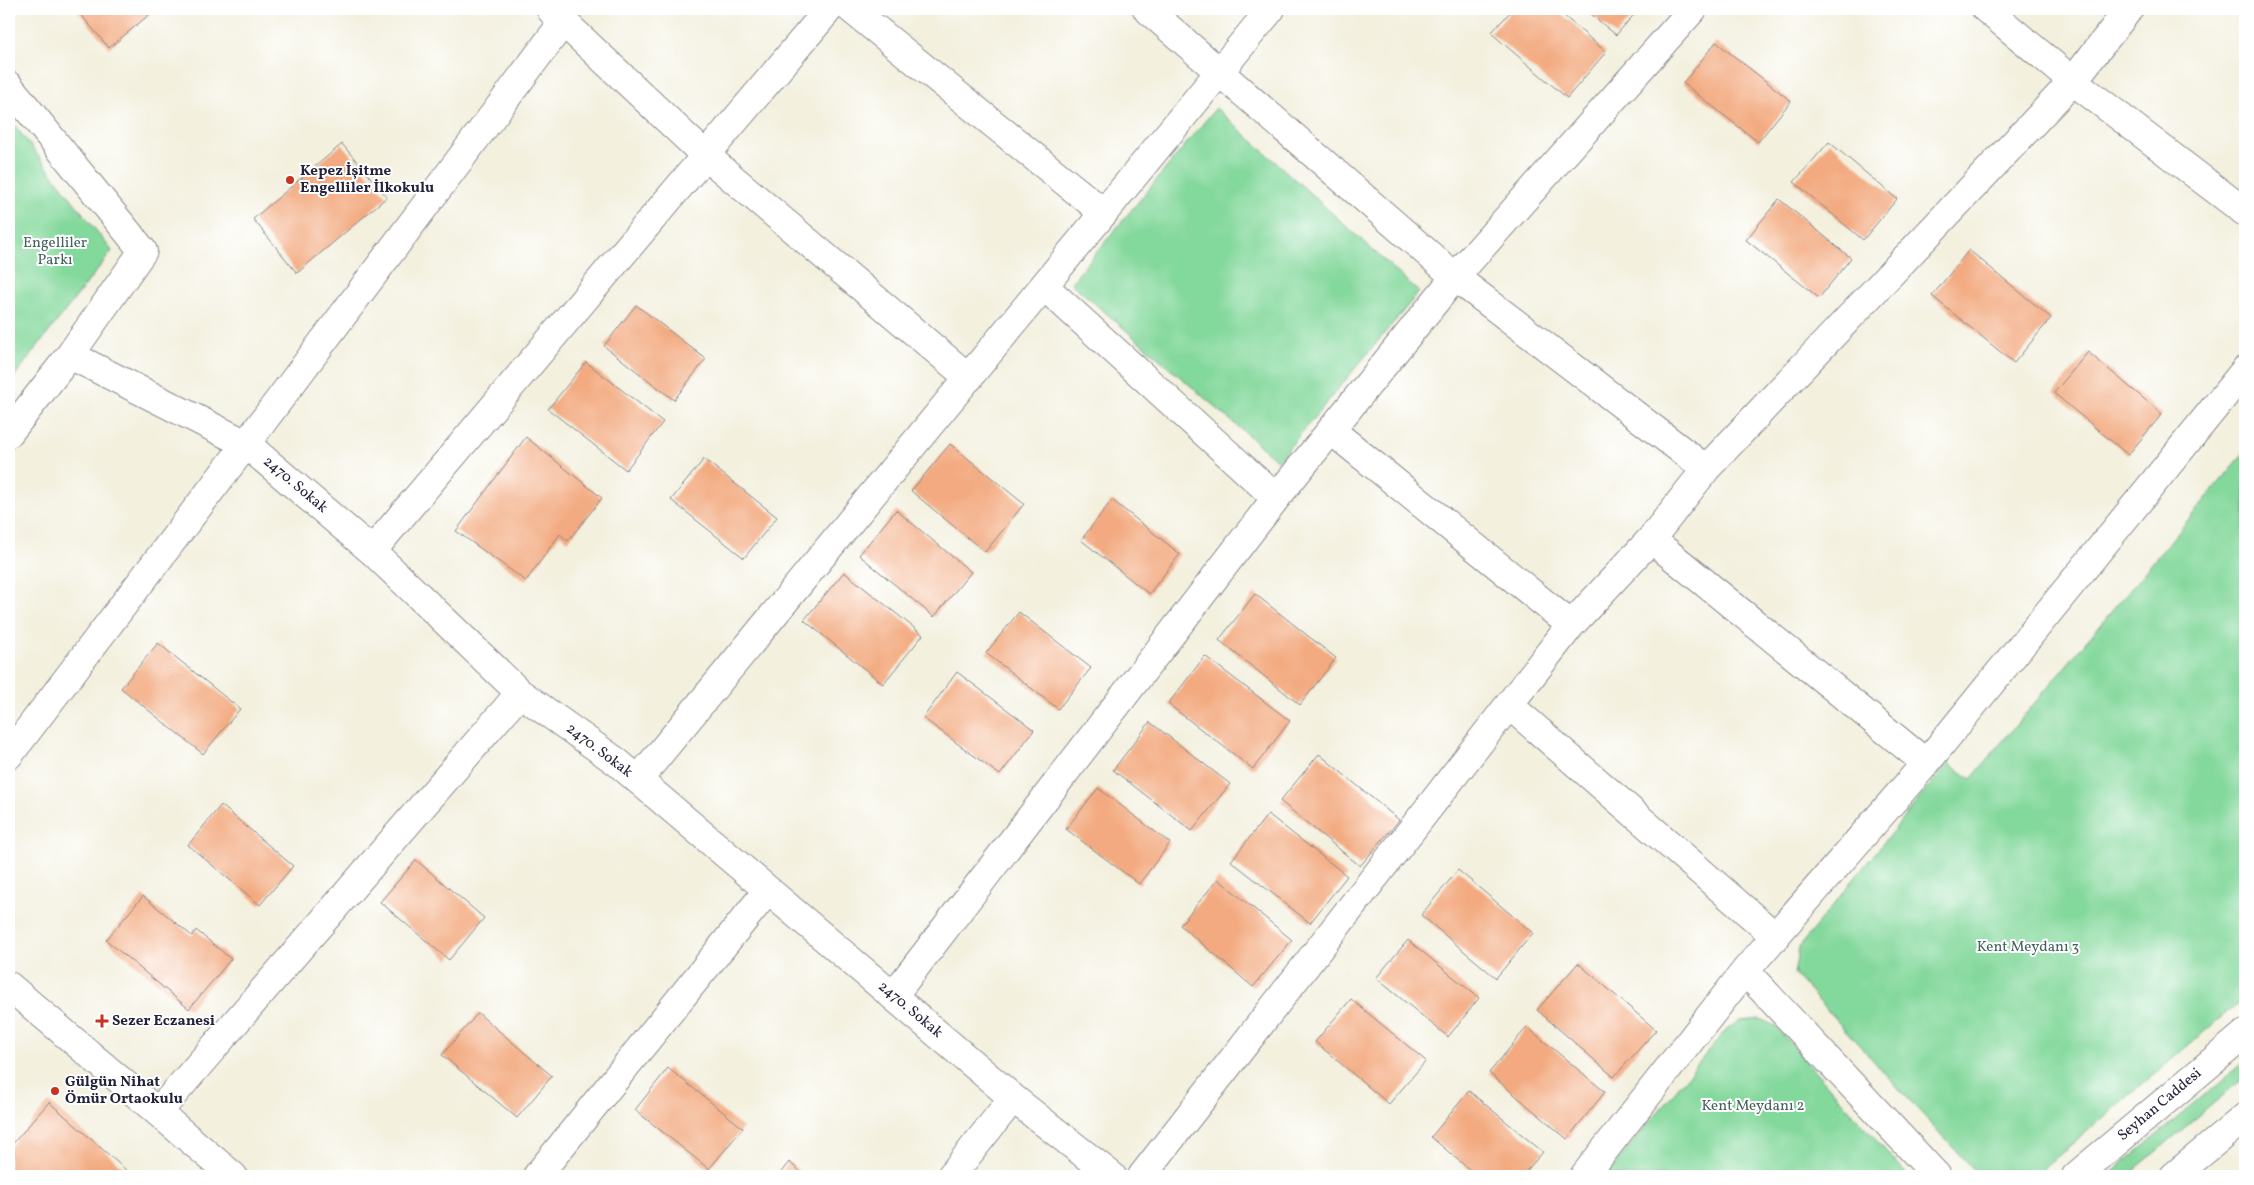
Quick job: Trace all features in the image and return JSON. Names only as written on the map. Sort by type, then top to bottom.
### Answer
[{"type":"street","points":[[372,551],[829,9]]},
{"type":"street","points":[[851,9],[1104,213]]},
{"type":"street","points":[[1146,9],[1455,277],[1706,469]]},
{"type":"street","points":[[638,780],[1272,9]]},
{"type":"street","points":[[893,996],[1276,498],[1455,277],[1693,9]]},
{"type":"street","points":[[1986,9],[2073,81],[2245,212]]},
{"type":"street","points":[[1142,1176],[1571,626],[1651,539],[1706,469],[2073,81],[2129,9]]},
{"type":"street","points":[[9,755],[246,444],[557,15],[705,155],[969,378]]},
{"type":"street","points":[[9,86],[143,251],[70,355],[9,433]]},
{"type":"street","points":[[1044,286],[1276,498]]},
{"type":"street","name":"2470. Sokak","points":[[70,355],[246,444],[372,551],[520,692],[616,762],[1013,1098],[1112,1176]]},
{"type":"street","points":[[1584,1176],[1745,971],[1926,763],[2245,370]]},
{"type":"street","points":[[1332,430],[1571,626]]},
{"type":"street","points":[[1651,539],[1926,763]]},
{"type":"street","points":[[158,1112],[520,692]]},
{"type":"street","points":[[1509,705],[1776,937]]},
{"type":"street","points":[[537,1176],[768,890]]},
{"type":"street","points":[[1745,971],[1937,1176]]},
{"type":"street","points":[[9,986],[233,1176]]},
{"type":"street","name":"Seyhan Caddesi","points":[[2076,1176],[2245,1034]]},
{"type":"street","points":[[951,1176],[1013,1098]]},
{"type":"street","points":[[2174,1176],[2245,1117]]},
{"type":"green space","points":[[1216,108],[1419,292],[1278,461],[1071,283]]},
{"type":"green space","name":"Engelliler Parkı","points":[[9,118],[112,251],[9,383]]},
{"type":"green space","name":"Kent Meydanı 3","points":[[2245,452],[2245,997],[2043,1169],[2030,1176],[1979,1176],[1794,974],[1799,947],[1948,763],[1971,779]]},
{"type":"green space","name":"Kent Meydanı 2","points":[[1760,1019],[1775,1026],[1908,1176],[1605,1176],[1725,1031],[1739,1021]]},
{"type":"green space","points":[[2245,1061],[2245,1077],[2127,1176],[2108,1176]]},
{"type":"building","points":[[76,9],[156,9],[109,48]]},
{"type":"building","points":[[1513,9],[1556,9],[1606,52],[1567,98],[1491,33]]},
{"type":"building","points":[[1585,9],[1639,9],[1616,35]]},
{"type":"building","points":[[1716,42],[1791,101],[1758,142],[1683,83]]},
{"type":"building","points":[[1829,142],[1897,199],[1863,240],[1794,182]]},
{"type":"building","points":[[342,144],[387,197],[297,273],[253,219]]},
{"type":"building","points":[[1779,199],[1851,258],[1819,298],[1746,240]]},
{"type":"building","points":[[1969,250],[2051,318],[2014,363],[1932,296]]},
{"type":"building","points":[[636,305],[706,359],[674,400],[604,346]]},
{"type":"building","points":[[2088,352],[2162,414],[2128,455],[2054,393]]},
{"type":"building","points":[[586,362],[663,422],[626,470],[548,409]]},
{"type":"building","points":[[526,437],[602,498],[568,541],[560,534],[526,581],[456,531]]},
{"type":"building","points":[[950,444],[1024,504],[985,552],[911,491]]},
{"type":"building","points":[[704,459],[777,517],[744,558],[671,500]]},
{"type":"building","points":[[1112,500],[1180,554],[1149,594],[1081,540]]},
{"type":"building","points":[[896,510],[971,572],[934,617],[859,555]]},
{"type":"building","points":[[844,572],[923,635],[883,684],[804,620]]},
{"type":"building","points":[[1255,594],[1336,658],[1300,705],[1219,640]]},
{"type":"building","points":[[1019,612],[1091,668],[1058,709],[986,653]]},
{"type":"building","points":[[158,643],[240,709],[203,754],[121,688]]},
{"type":"building","points":[[1205,656],[1290,721],[1253,769],[1168,704]]},
{"type":"building","points":[[957,672],[1034,730],[1000,775],[923,718]]},
{"type":"building","points":[[1150,722],[1230,784],[1192,831],[1113,770]]},
{"type":"building","points":[[1319,754],[1399,820],[1360,866],[1280,801]]},
{"type":"building","points":[[1098,788],[1170,843],[1139,884],[1066,829]]},
{"type":"building","points":[[221,805],[293,866],[260,905],[188,845]]},
{"type":"building","points":[[1268,814],[1347,876],[1310,923],[1231,861]]},
{"type":"building","points":[[416,860],[484,918],[449,960],[380,902]]},
{"type":"building","points":[[1458,870],[1533,933],[1496,978],[1421,915]]},
{"type":"building","points":[[1218,879],[1292,940],[1253,987],[1180,925]]},
{"type":"building","points":[[143,896],[192,936],[196,930],[231,959],[189,1009],[106,940]]},
{"type":"building","points":[[1408,940],[1479,998],[1448,1037],[1376,978]]},
{"type":"building","points":[[1578,963],[1656,1030],[1614,1077],[1537,1010]]},
{"type":"building","points":[[1351,999],[1426,1061],[1389,1104],[1315,1042]]},
{"type":"building","points":[[478,1013],[552,1076],[517,1118],[442,1055]]},
{"type":"building","points":[[1527,1027],[1605,1092],[1567,1139],[1489,1073]]},
{"type":"building","points":[[668,1068],[743,1128],[709,1169],[635,1110]]},
{"type":"building","points":[[1469,1091],[1543,1152],[1522,1176],[1477,1176],[1431,1137]]},
{"type":"building","points":[[49,1102],[126,1170],[120,1176],[9,1176],[9,1148]]},
{"type":"building","points":[[789,1162],[806,1176],[778,1176]]},
{"type":"place","name":"Kepez İşitme Engelliler İlkokulu","points":[[290,180]]},
{"type":"place","name":"Sezer Eczanesi","points":[[102,1021]]},
{"type":"place","name":"Gülgün Nihat Ömür Ortaokulu","points":[[55,1091]]}]
